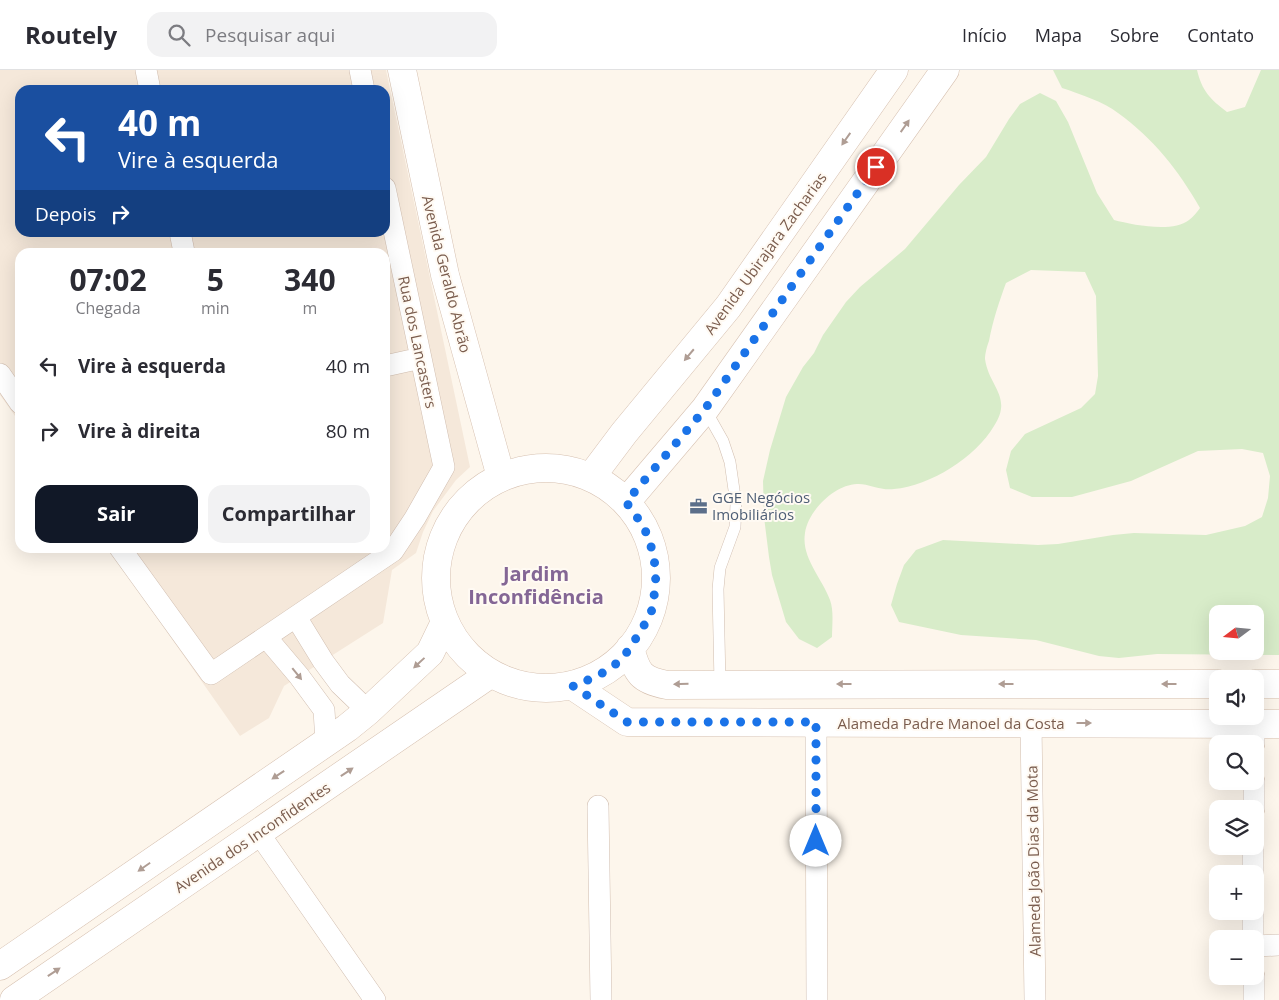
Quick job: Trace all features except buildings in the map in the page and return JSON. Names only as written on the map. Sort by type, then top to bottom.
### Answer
[{"type":"main road","name":"Avenida Geraldo Abrão","points":[[402,70],[445,275],[501,477]]},
{"type":"main road","name":"Avenida Ubirajara Zacharias","points":[[591,477],[624,433],[728,308],[894,70]]},
{"type":"main road","points":[[626,502],[705,409],[945,70]]},
{"type":"main road","points":[[530,468],[561,468],[591,477],[610,488],[626,502],[644,527],[654,555],[656,584],[651,614],[620,661],[598,676],[573,686],[545,689],[516,685],[490,674],[464,652],[445,622],[436,589],[438,554],[450,522],[472,496],[501,477],[530,468]]},
{"type":"main road","points":[[0,966],[326,742],[368,711],[430,653],[445,622]]},
{"type":"main road","points":[[630,648],[635,668],[649,681],[667,685],[1209,684]]},
{"type":"main road","name":"Avenida dos Inconfidentes","points":[[14,1000],[490,674]]},
{"type":"main road","name":"Alameda Padre Manoel da Costa","points":[[573,686],[627,722],[1031,723],[1209,711]]},
{"type":"main road","points":[[238,802],[258,832]]},
{"type":"street","points":[[146,70],[149,85]]},
{"type":"street","points":[[360,70],[363,85]]},
{"type":"street","name":"Rua dos Lancasters","points":[[390,212],[444,467],[415,518],[390,552]]},
{"type":"street","points":[[390,365],[421,358]]},
{"type":"street","points":[[0,374],[15,396]]},
{"type":"street","points":[[124,553],[211,674],[296,617],[323,661],[340,684],[368,711]]},
{"type":"street","name":"Rua dos Lancasters","points":[[296,617],[389,553]]},
{"type":"street","points":[[266,637],[299,676],[324,710],[326,742]]},
{"type":"street","points":[[816,722],[817,1000]]},
{"type":"street","name":"Alameda João Dias da Mota","points":[[1031,723],[1035,1000]]},
{"type":"street","points":[[598,806],[601,1000]]},
{"type":"street","points":[[258,832],[375,1000]]},
{"type":"street","points":[[1264,946],[1279,945]]},
{"type":"street","points":[[1254,985],[1254,1000]]},
{"type":"lane","points":[[705,409],[723,441],[730,462],[736,504],[735,527],[720,568],[718,589],[720,684]]},
{"type":"shaded area","points":[[0,70],[386,70],[389,85],[15,85],[15,237],[390,237],[390,89],[470,467],[456,480],[433,511],[416,553],[392,570],[383,623],[284,686],[269,718],[240,736],[112,553],[390,553],[390,248],[15,248],[15,416],[0,395]]},
{"type":"green space","points":[[1053,70],[1197,70],[1201,84],[1208,94],[1227,112],[1245,107],[1261,70],[1279,70],[1279,655],[1264,655],[1264,605],[1209,605],[1209,654],[1157,654],[1119,658],[1099,656],[1036,640],[961,635],[899,622],[891,605],[904,565],[916,550],[943,540],[1038,545],[1134,533],[1206,535],[1245,526],[1262,517],[1268,498],[1270,476],[1263,453],[1242,449],[1198,451],[1131,481],[1072,497],[1032,497],[1010,488],[1006,470],[1011,451],[1025,434],[1081,408],[1095,394],[1098,376],[1096,296],[1085,272],[1031,270],[1006,283],[994,318],[985,359],[987,369],[1001,399],[1001,407],[994,426],[986,437],[964,459],[937,476],[908,487],[894,489],[861,484],[848,485],[831,494],[811,516],[805,533],[806,551],[830,600],[832,637],[817,648],[799,639],[786,622],[772,575],[764,517],[763,481],[786,397],[823,335],[846,302],[860,287],[905,249],[959,185],[986,157],[1020,104],[1040,93],[1056,101],[1068,122],[1097,193],[1114,220],[1153,227],[1173,226],[1189,220],[1200,208],[1174,168],[1154,144],[1118,113],[1092,99],[1062,88]]},
{"type":"place","name":"GGE Negócios Imobiliários","points":[[698,506]]},
{"type":"district","name":"Jardim Inconfidência","points":[[536,584]]},
{"type":"route","points":[[816,841],[816,722],[627,722],[573,686],[598,676],[620,661],[651,614],[656,584],[654,555],[644,527],[626,502],[705,409],[876,167]]}]
